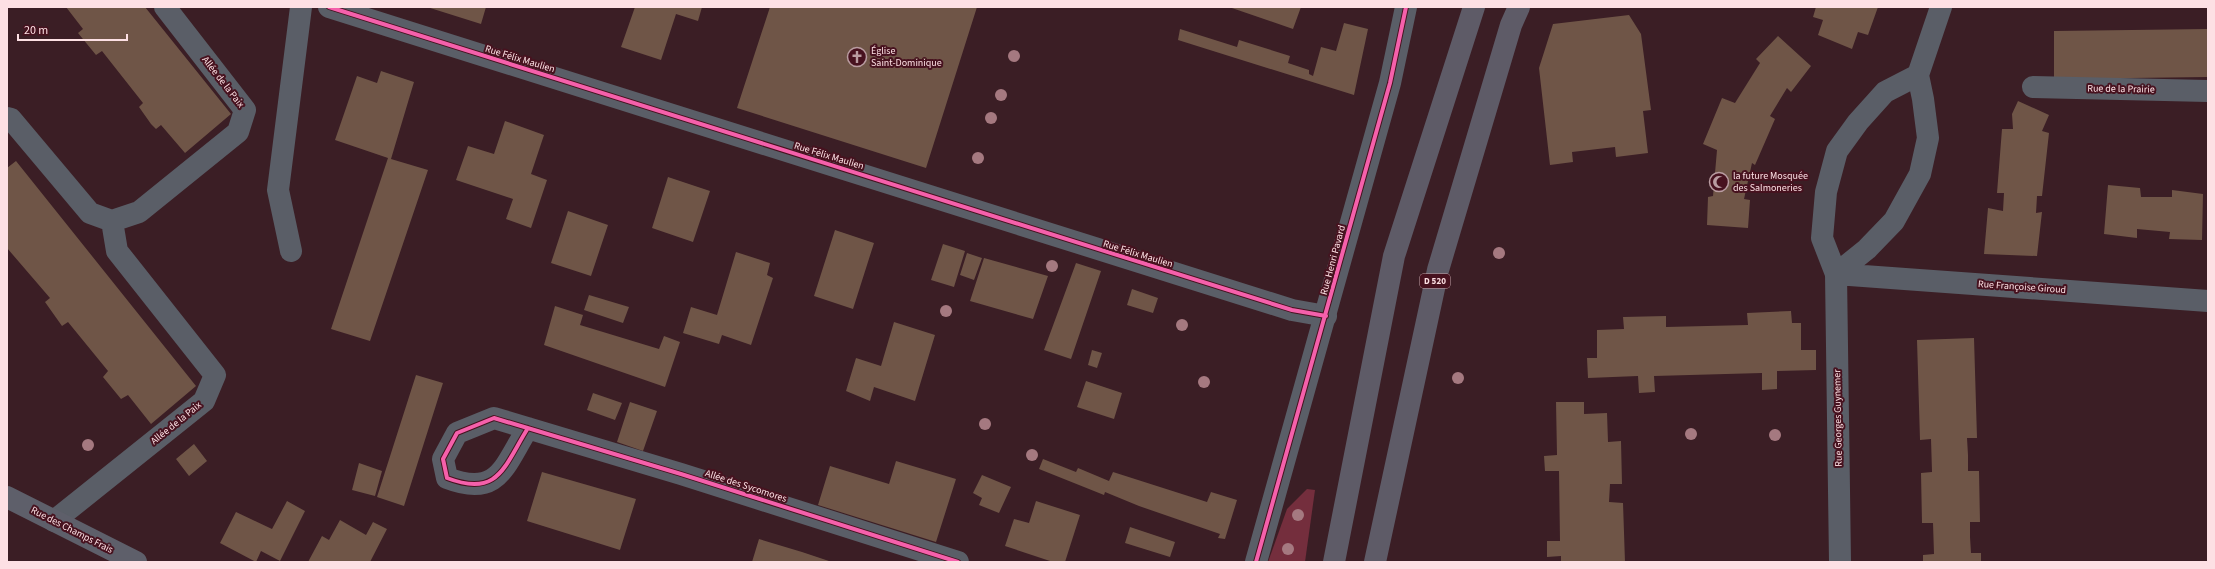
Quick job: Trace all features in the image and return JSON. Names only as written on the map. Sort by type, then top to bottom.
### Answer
[{"type":"main road","points":[[1334,562],[1394,256],[1474,7]]},
{"type":"main road","name":"D 520","points":[[1376,558],[1438,270],[1511,25],[1519,7]]},
{"type":"main road","name":"Rue des Champs Frais","points":[[7,497],[136,562]]},
{"type":"street","name":"Allée de la Paix","points":[[54,521],[204,401],[215,375],[117,251],[112,221],[139,212],[238,132],[245,110],[165,7]]},
{"type":"street","points":[[292,251],[278,190],[301,7]]},
{"type":"street","name":"Rue Félix Maulien","points":[[329,7],[1292,310],[1326,316]]},
{"type":"street","name":"Rue Henri Pavard","points":[[1256,562],[1390,83],[1406,7]]},
{"type":"street","points":[[1918,75],[1884,92],[1858,122],[1837,151],[1826,192],[1822,238],[1836,274],[1867,249],[1894,221],[1920,174],[1928,138],[1918,75],[1941,7]]},
{"type":"street","name":"Rue de la Prairie","points":[[2033,87],[2208,92]]},
{"type":"street","points":[[7,118],[11,119],[90,213],[112,221]]},
{"type":"street","name":"Rue Françoise Giroud","points":[[1836,274],[2208,301]]},
{"type":"street","name":"Rue Georges Guynemer","points":[[1836,274],[1840,562]]},
{"type":"street","name":"Allée des Sycomores","points":[[528,428],[681,474],[958,562]]},
{"type":"shaded area","points":[[1307,489],[1315,490],[1305,562],[1268,562],[1287,509]]},
{"type":"building","points":[[66,7],[145,7],[231,114],[185,153],[161,125],[156,129],[151,124],[139,107],[143,103],[102,51],[96,55],[78,33],[83,29]]},
{"type":"building","points":[[427,7],[486,7],[481,24]]},
{"type":"building","points":[[635,7],[702,7],[698,21],[676,14],[661,60],[621,47]]},
{"type":"building","name":"Église Saint-Dominique","points":[[770,7],[977,7],[926,168],[737,108]]},
{"type":"building","points":[[1229,7],[1301,7],[1293,29]]},
{"type":"building","points":[[1816,7],[1878,7],[1868,35],[1858,32],[1852,49],[1818,35],[1823,20],[1813,17]]},
{"type":"building","points":[[1629,15],[1641,34],[1651,110],[1643,111],[1648,153],[1616,157],[1615,147],[1572,152],[1573,162],[1550,165],[1539,68],[1553,24]]},
{"type":"building","points":[[1344,23],[1368,29],[1354,95],[1178,40],[1180,29],[1237,47],[1239,40],[1290,56],[1288,63],[1309,70],[1309,74],[1313,76],[1321,47],[1336,51]]},
{"type":"building","points":[[2208,29],[2208,77],[2054,79],[2054,31]]},
{"type":"building","points":[[1778,36],[1811,66],[1791,92],[1787,88],[1770,116],[1775,119],[1755,165],[1752,163],[1744,199],[1750,200],[1748,228],[1707,225],[1708,197],[1713,196],[1717,150],[1703,144],[1722,98],[1735,103],[1760,63],[1756,59]]},
{"type":"building","points":[[381,71],[414,82],[391,159],[428,170],[370,341],[331,329],[388,158],[335,140],[357,76],[377,83]]},
{"type":"building","points":[[2018,101],[2049,115],[2042,131],[2049,133],[2042,196],[2037,196],[2036,213],[2042,212],[2037,256],[1984,254],[1988,208],[2003,211],[2004,193],[1997,193],[2002,129],[2013,129],[2012,114]]},
{"type":"building","points":[[505,121],[544,135],[531,174],[547,180],[531,228],[506,219],[513,199],[456,180],[468,146],[494,154]]},
{"type":"building","points":[[16,161],[196,386],[151,424],[128,395],[121,399],[103,377],[108,371],[68,322],[62,326],[45,302],[50,298],[7,248],[7,168]]},
{"type":"building","points":[[668,177],[710,191],[693,242],[652,228]]},
{"type":"building","points":[[2108,185],[2140,188],[2141,197],[2172,197],[2172,190],[2203,194],[2202,240],[2169,239],[2170,232],[2137,229],[2137,238],[2104,234]]},
{"type":"building","points":[[568,211],[608,225],[591,276],[551,263]]},
{"type":"building","points":[[835,230],[874,243],[853,309],[814,296]]},
{"type":"building","points":[[943,244],[965,251],[954,287],[931,280]]},
{"type":"building","points":[[736,252],[770,263],[767,275],[773,278],[751,345],[722,335],[719,344],[683,333],[691,307],[717,315]]},
{"type":"building","points":[[967,253],[982,258],[974,280],[960,275]]},
{"type":"building","points":[[984,258],[1048,276],[1033,319],[970,301]]},
{"type":"building","points":[[1076,263],[1101,271],[1071,359],[1044,350]]},
{"type":"building","points":[[1132,289],[1158,298],[1153,313],[1127,305]]},
{"type":"building","points":[[589,295],[629,307],[623,323],[584,310]]},
{"type":"building","points":[[555,306],[583,315],[580,325],[659,349],[664,336],[680,342],[665,387],[544,345]]},
{"type":"building","points":[[1791,311],[1792,323],[1801,323],[1801,350],[1816,350],[1816,370],[1777,371],[1777,389],[1762,390],[1762,373],[1654,376],[1655,392],[1639,393],[1638,376],[1588,378],[1587,358],[1597,358],[1597,330],[1624,329],[1623,317],[1666,316],[1666,327],[1748,325],[1747,313]]},
{"type":"building","points":[[894,322],[935,335],[915,401],[874,387],[870,401],[846,391],[856,358],[881,366]]},
{"type":"building","points":[[1974,338],[1977,438],[1967,438],[1968,471],[1979,471],[1980,522],[1970,522],[1970,537],[1971,553],[1981,553],[1981,562],[1923,562],[1923,555],[1934,554],[1933,523],[1922,523],[1921,473],[1932,472],[1931,439],[1920,440],[1917,340]]},
{"type":"building","points":[[1092,350],[1102,353],[1097,368],[1088,365]]},
{"type":"building","points":[[416,375],[443,383],[404,506],[377,497]]},
{"type":"building","points":[[1086,381],[1122,393],[1114,419],[1077,407]]},
{"type":"building","points":[[593,393],[622,403],[615,420],[587,410]]},
{"type":"building","points":[[630,402],[657,411],[643,451],[617,442]]},
{"type":"building","points":[[1556,402],[1584,402],[1584,414],[1607,413],[1608,442],[1621,441],[1622,484],[1610,484],[1609,502],[1623,503],[1625,562],[1561,562],[1561,556],[1547,557],[1547,541],[1560,541],[1559,471],[1545,471],[1544,456],[1557,455]]},
{"type":"building","points":[[194,444],[207,461],[189,476],[176,459]]},
{"type":"building","points":[[1043,459],[1076,472],[1078,468],[1109,481],[1113,472],[1207,502],[1211,492],[1237,500],[1225,539],[1218,538],[1220,534],[1139,506],[1105,492],[1104,495],[1039,469]]},
{"type":"building","points":[[896,461],[956,479],[936,542],[818,505],[830,466],[889,484]]},
{"type":"building","points":[[359,463],[382,471],[375,496],[352,490]]},
{"type":"building","points":[[542,472],[636,499],[620,550],[527,521]]},
{"type":"building","points":[[982,475],[1011,487],[999,513],[979,505],[982,498],[973,493]]},
{"type":"building","points":[[287,501],[305,511],[280,561],[261,551],[256,562],[220,543],[236,512],[272,529]]},
{"type":"building","points":[[1036,501],[1080,515],[1065,562],[1053,562],[1005,546],[1014,519],[1029,523]]},
{"type":"building","points":[[340,520],[366,535],[373,522],[387,529],[370,562],[308,562],[322,536],[329,540]]},
{"type":"building","points":[[1130,527],[1175,542],[1170,557],[1125,543]]},
{"type":"building","points":[[759,539],[802,552],[832,562],[752,562]]},
{"type":"cycle path","points":[[329,7],[1292,310],[1326,316]]},
{"type":"cycle path","points":[[1256,562],[1390,83],[1406,7]]},
{"type":"cycle path","points":[[528,428],[520,442],[513,455],[506,466],[498,475],[489,481],[478,484],[464,483],[447,478],[443,459],[457,433],[494,418],[681,474],[958,562]]},
{"type":"place","name":"Église Saint-Dominique","points":[[857,57]]},
{"type":"place","name":"la future Mosquée des Salmoneries","points":[[1719,182]]}]
